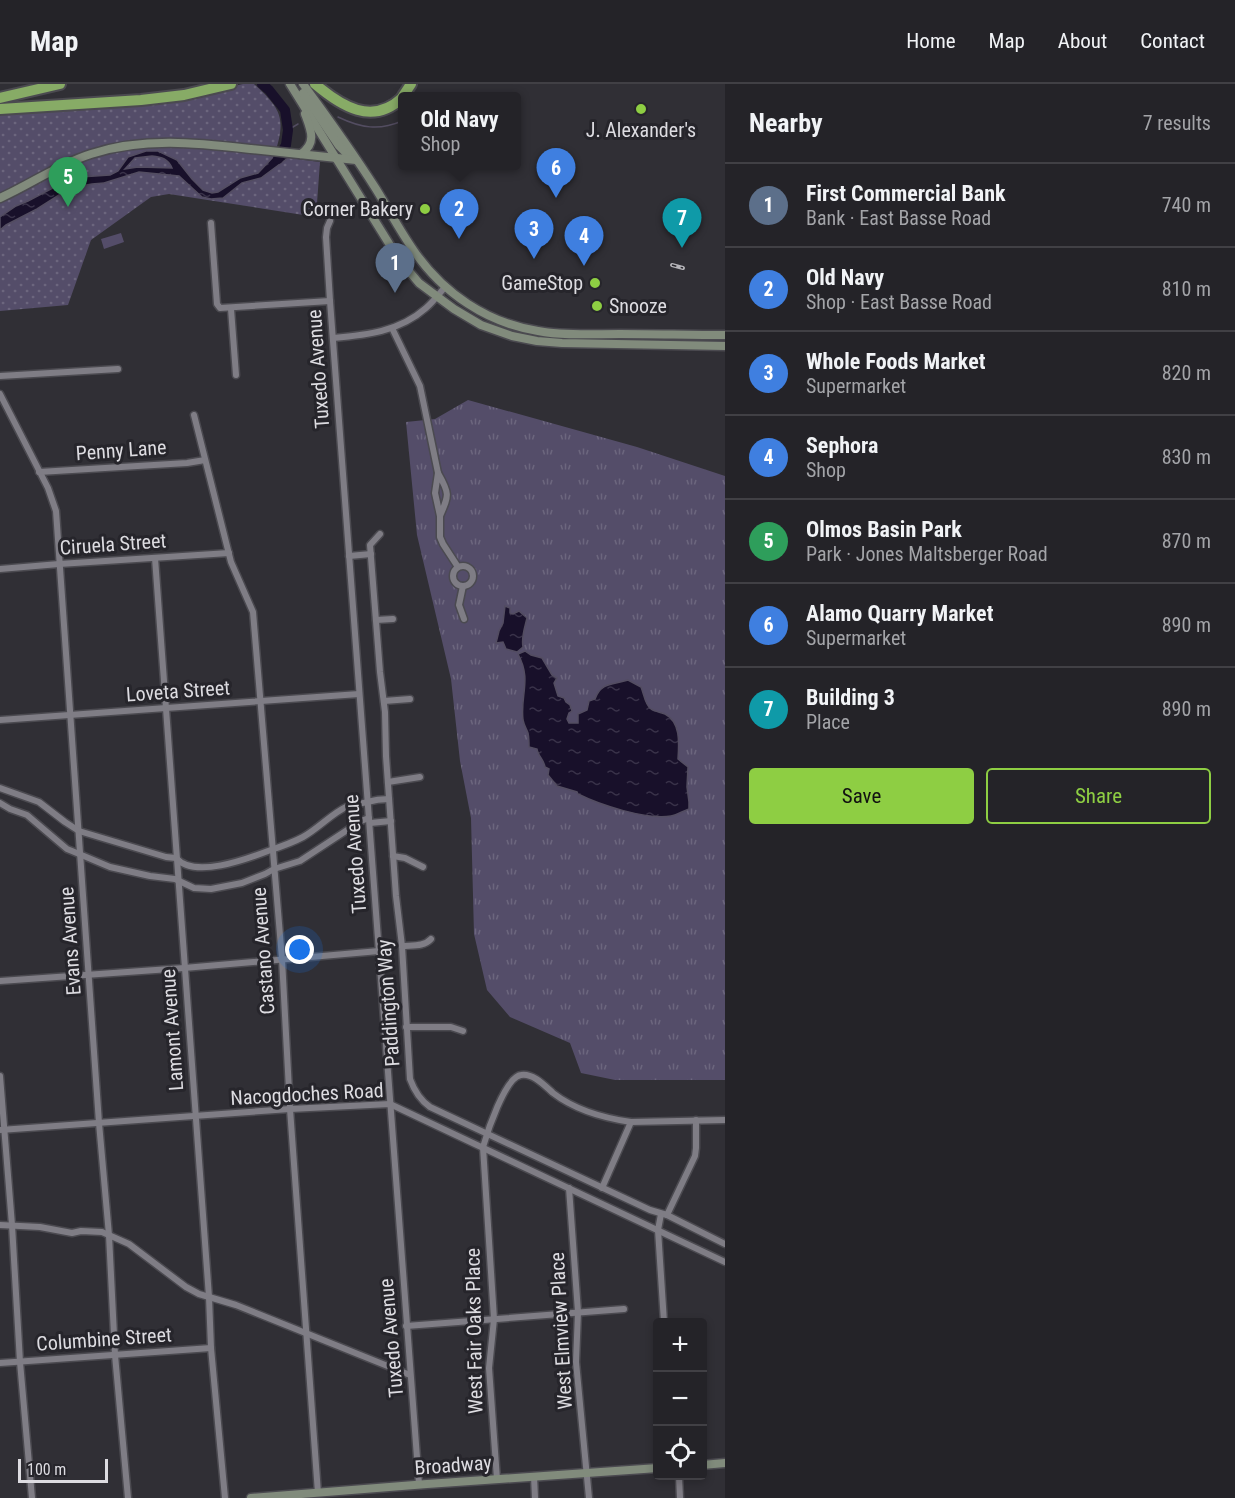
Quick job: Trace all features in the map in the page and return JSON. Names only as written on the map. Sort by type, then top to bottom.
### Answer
[{"type":"highway","points":[[0,98],[60,84]]},
{"type":"highway","points":[[0,109],[141,100],[184,95],[231,84]]},
{"type":"highway","points":[[315,84],[331,98],[350,108],[362,111],[382,111],[398,101]]},
{"type":"main road","points":[[290,84],[398,258],[419,283],[469,318],[493,330],[524,339],[547,342],[572,339],[725,335]]},
{"type":"main road","points":[[296,84],[346,155],[356,160]]},
{"type":"main road","points":[[303,84],[356,160],[414,252],[445,287],[473,307],[503,322],[572,339],[725,346]]},
{"type":"main road","points":[[299,97],[309,123],[311,140],[308,149],[300,154]]},
{"type":"main road","points":[[0,198],[90,154],[127,145],[165,142],[194,143],[356,160]]},
{"type":"main road","points":[[707,1465],[725,1463]]},
{"type":"main road","name":"Broadway","points":[[251,1498],[318,1495],[419,1484],[653,1468]]},
{"type":"street","name":"Tuxedo Avenue","points":[[330,221],[326,237],[330,301],[419,1484]]},
{"type":"street","points":[[211,223],[217,304],[220,308],[330,301]]},
{"type":"street","points":[[333,338],[364,335],[392,328],[418,314],[445,287]]},
{"type":"street","points":[[231,309],[236,375]]},
{"type":"street","points":[[392,328],[420,386],[438,473],[448,494],[440,516]]},
{"type":"street","points":[[0,376],[118,369]]},
{"type":"street","name":"Evans Avenue","points":[[0,394],[48,488],[56,510],[99,1123],[109,1235],[115,1355],[128,1498]]},
{"type":"street","name":"Castano Avenue","points":[[194,415],[231,562],[253,612],[282,959],[290,1109],[318,1495]]},
{"type":"street","name":"Penny Lane","points":[[39,472],[206,460]]},
{"type":"street","points":[[438,473],[435,493],[440,516],[439,528],[443,544],[458,567]]},
{"type":"street","points":[[349,556],[370,554],[370,545],[380,534]]},
{"type":"street","name":"Ciruela Street","points":[[0,569],[229,553]]},
{"type":"street","name":"Paddington Way","points":[[370,554],[384,701],[410,1078],[413,1087],[430,1107],[725,1244]]},
{"type":"street","name":"Lamont Avenue","points":[[155,558],[211,1348],[225,1498]]},
{"type":"street","points":[[458,567],[467,567],[472,571],[470,583],[463,586],[454,579],[454,572],[458,567]]},
{"type":"street","points":[[463,586],[459,605],[464,619]]},
{"type":"street","points":[[376,620],[393,619]]},
{"type":"street","name":"Loveta Street","points":[[0,720],[359,694]]},
{"type":"street","points":[[384,701],[410,699]]},
{"type":"street","points":[[388,782],[420,777]]},
{"type":"street","points":[[0,788],[39,802],[79,831],[176,858],[181,863],[197,867],[235,863],[300,839],[350,805],[389,799]]},
{"type":"street","points":[[0,802],[10,809],[27,815],[67,849],[110,867],[171,878],[194,888],[211,889],[242,883],[300,861],[361,821],[391,821]]},
{"type":"street","points":[[393,856],[405,858],[423,867]]},
{"type":"street","points":[[402,946],[423,944],[431,939]]},
{"type":"street","points":[[0,981],[379,951]]},
{"type":"street","points":[[406,1027],[452,1027],[463,1031]]},
{"type":"street","name":"West Fair Oaks Place","points":[[497,1479],[489,1368],[494,1319],[483,1147],[486,1133],[508,1085],[517,1076],[522,1075],[531,1076],[559,1098],[583,1110],[631,1122]]},
{"type":"street","points":[[0,1076],[2,1130],[12,1225],[20,1362],[32,1498]]},
{"type":"street","name":"Nacogdoches Road","points":[[2,1130],[390,1104],[725,1262]]},
{"type":"street","points":[[664,1318],[658,1230],[695,1156],[696,1120]]},
{"type":"street","points":[[602,1188],[631,1122],[725,1120]]},
{"type":"street","name":"West Elmview Place","points":[[569,1188],[578,1312],[576,1362],[589,1498]]},
{"type":"street","points":[[0,1225],[40,1227],[72,1233],[102,1232],[129,1244],[186,1287],[199,1294],[236,1305],[410,1375]]},
{"type":"street","points":[[406,1326],[624,1308]]},
{"type":"street","name":"Columbine Street","points":[[0,1363],[211,1348]]},
{"type":"street","points":[[534,1476],[535,1496]]},
{"type":"street","points":[[679,1480],[681,1498]]},
{"type":"green space","points":[[243,84],[254,84],[276,109],[281,124],[274,156],[320,162],[316,217],[169,194],[151,197],[91,240],[68,305],[0,311],[0,111],[184,97]]},
{"type":"green space","points":[[121,233],[124,242],[104,249],[101,239]]},
{"type":"green space","points":[[468,400],[637,447],[725,476],[725,1080],[615,1080],[581,1073],[570,1043],[510,1017],[487,990],[474,934],[471,818],[460,761],[451,679],[417,535],[406,422],[435,419]]},
{"type":"water","points":[[146,151],[158,151],[177,160],[203,190],[212,193],[218,192],[240,178],[258,173],[274,156],[288,158],[261,178],[242,183],[223,198],[202,197],[179,176],[139,172],[104,183],[70,188],[0,230],[0,217],[16,206],[66,181],[80,177],[110,175],[118,171],[128,157]],"holes":[[[152,156],[162,158],[172,168],[125,169],[135,158]]]},
{"type":"water","points":[[505,606],[510,608],[510,613],[519,611],[527,618],[523,647],[517,652],[506,649],[503,642],[496,643],[503,623]]},
{"type":"water","points":[[525,651],[542,658],[552,675],[557,678],[554,683],[558,696],[564,698],[572,711],[567,719],[569,723],[578,723],[578,714],[587,710],[589,701],[595,699],[604,687],[628,680],[641,687],[649,707],[665,714],[674,722],[679,740],[678,759],[688,767],[689,809],[676,815],[661,817],[636,814],[598,803],[577,792],[557,786],[548,775],[549,769],[545,767],[537,749],[529,747],[522,711],[525,679],[518,654]]},
{"type":"waterway","points":[[262,84],[285,110],[288,130],[286,145],[278,159]]},
{"type":"waterway","points":[[338,117],[354,124],[370,127],[398,122]]},
{"type":"waterway","points":[[288,130],[298,124]]},
{"type":"railway","points":[[672,265],[683,268]]},
{"type":"place","name":"J. Alexander's","points":[[641,109]]},
{"type":"place","name":"Alamo Quarry Market","points":[[556,198]]},
{"type":"place","name":"Olmos Basin Park","points":[[68,207]]},
{"type":"place","name":"Corner Bakery","points":[[425,209]]},
{"type":"place","name":"Old Navy","points":[[459,239]]},
{"type":"place","name":"Building 3","points":[[682,248]]},
{"type":"place","name":"Whole Foods Market","points":[[534,259]]},
{"type":"place","name":"Sephora","points":[[584,266]]},
{"type":"place","name":"GameStop","points":[[595,283]]},
{"type":"place","name":"First Commercial Bank","points":[[395,293]]},
{"type":"place","name":"Snooze","points":[[597,306]]}]
